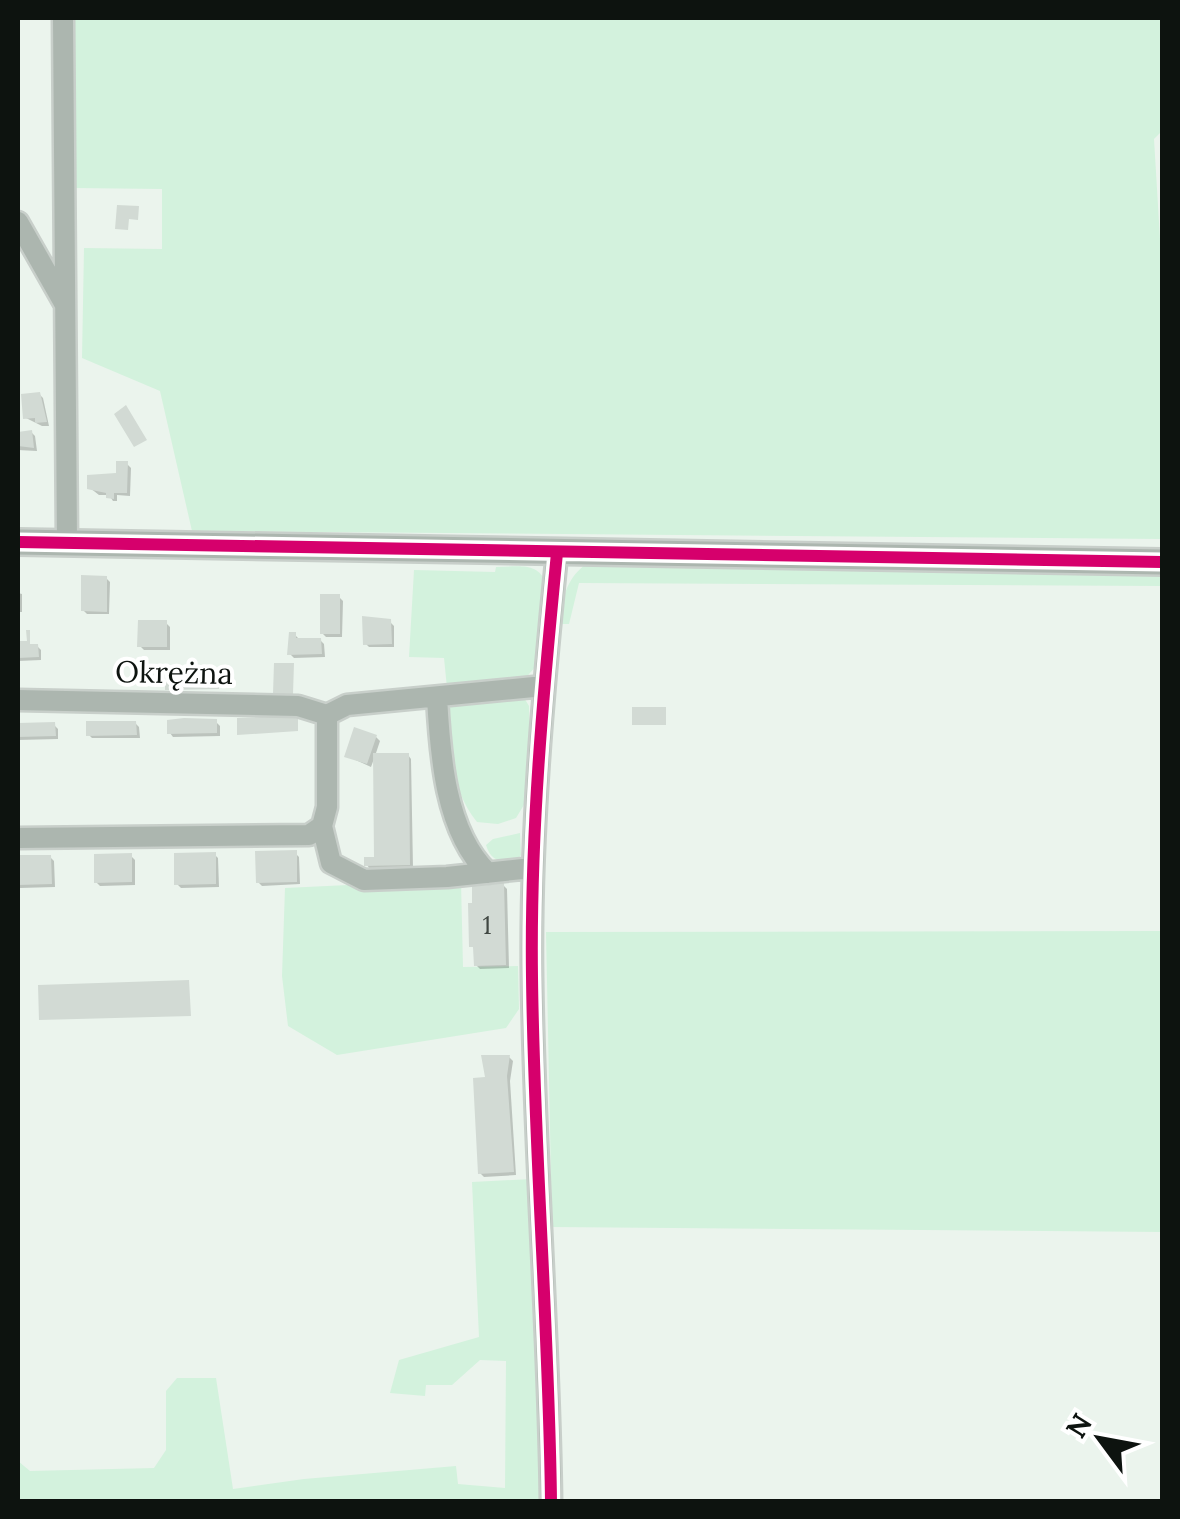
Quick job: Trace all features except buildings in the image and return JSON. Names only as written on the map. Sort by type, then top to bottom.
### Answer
[{"type":"street","points":[[64,18],[67,543]]},
{"type":"street","points":[[18,222],[66,306]]},
{"type":"street","points":[[18,542],[1162,562]]},
{"type":"street","points":[[551,1502],[550,1363],[532,980],[532,868],[557,552]]},
{"type":"street","name":"Okrężna","points":[[18,700],[298,706],[327,714],[348,704],[544,686]]},
{"type":"street","points":[[437,697],[440,764],[473,858],[488,873]]},
{"type":"street","points":[[327,714],[327,807],[322,826],[331,863],[364,880],[532,868]]},
{"type":"street","points":[[18,838],[309,835],[322,826]]},
{"type":"green space","points":[[73,18],[1162,18],[1162,131],[1154,139],[1162,272],[1162,539],[192,531],[160,391],[82,358],[84,248],[162,249],[162,189],[74,188]]},
{"type":"green space","points":[[586,564],[1162,573],[1162,586],[579,583],[569,624],[558,624],[569,583]]},
{"type":"green space","points":[[496,567],[532,568],[546,583],[536,666],[523,681],[447,688],[444,658],[409,657],[414,570],[495,572]]},
{"type":"green space","points":[[523,696],[529,706],[530,795],[516,818],[498,824],[477,822],[457,782],[447,708],[452,702]]},
{"type":"green space","points":[[520,833],[521,855],[515,863],[500,861],[490,854],[486,845],[493,839]]},
{"type":"green space","points":[[461,882],[463,967],[518,966],[519,1009],[506,1028],[337,1055],[288,1026],[282,976],[285,888]]},
{"type":"green space","points":[[1162,931],[1162,1232],[552,1227],[546,932]]},
{"type":"green space","points":[[532,1179],[542,1501],[18,1501],[18,1461],[30,1471],[154,1468],[166,1450],[166,1391],[177,1378],[216,1378],[233,1489],[456,1466],[458,1484],[505,1488],[506,1361],[480,1360],[452,1385],[426,1385],[425,1396],[390,1393],[399,1360],[479,1337],[472,1182]]},
{"type":"cycle path","points":[[18,542],[1162,562]]},
{"type":"cycle path","points":[[551,1502],[532,924],[538,765],[557,553]]}]
